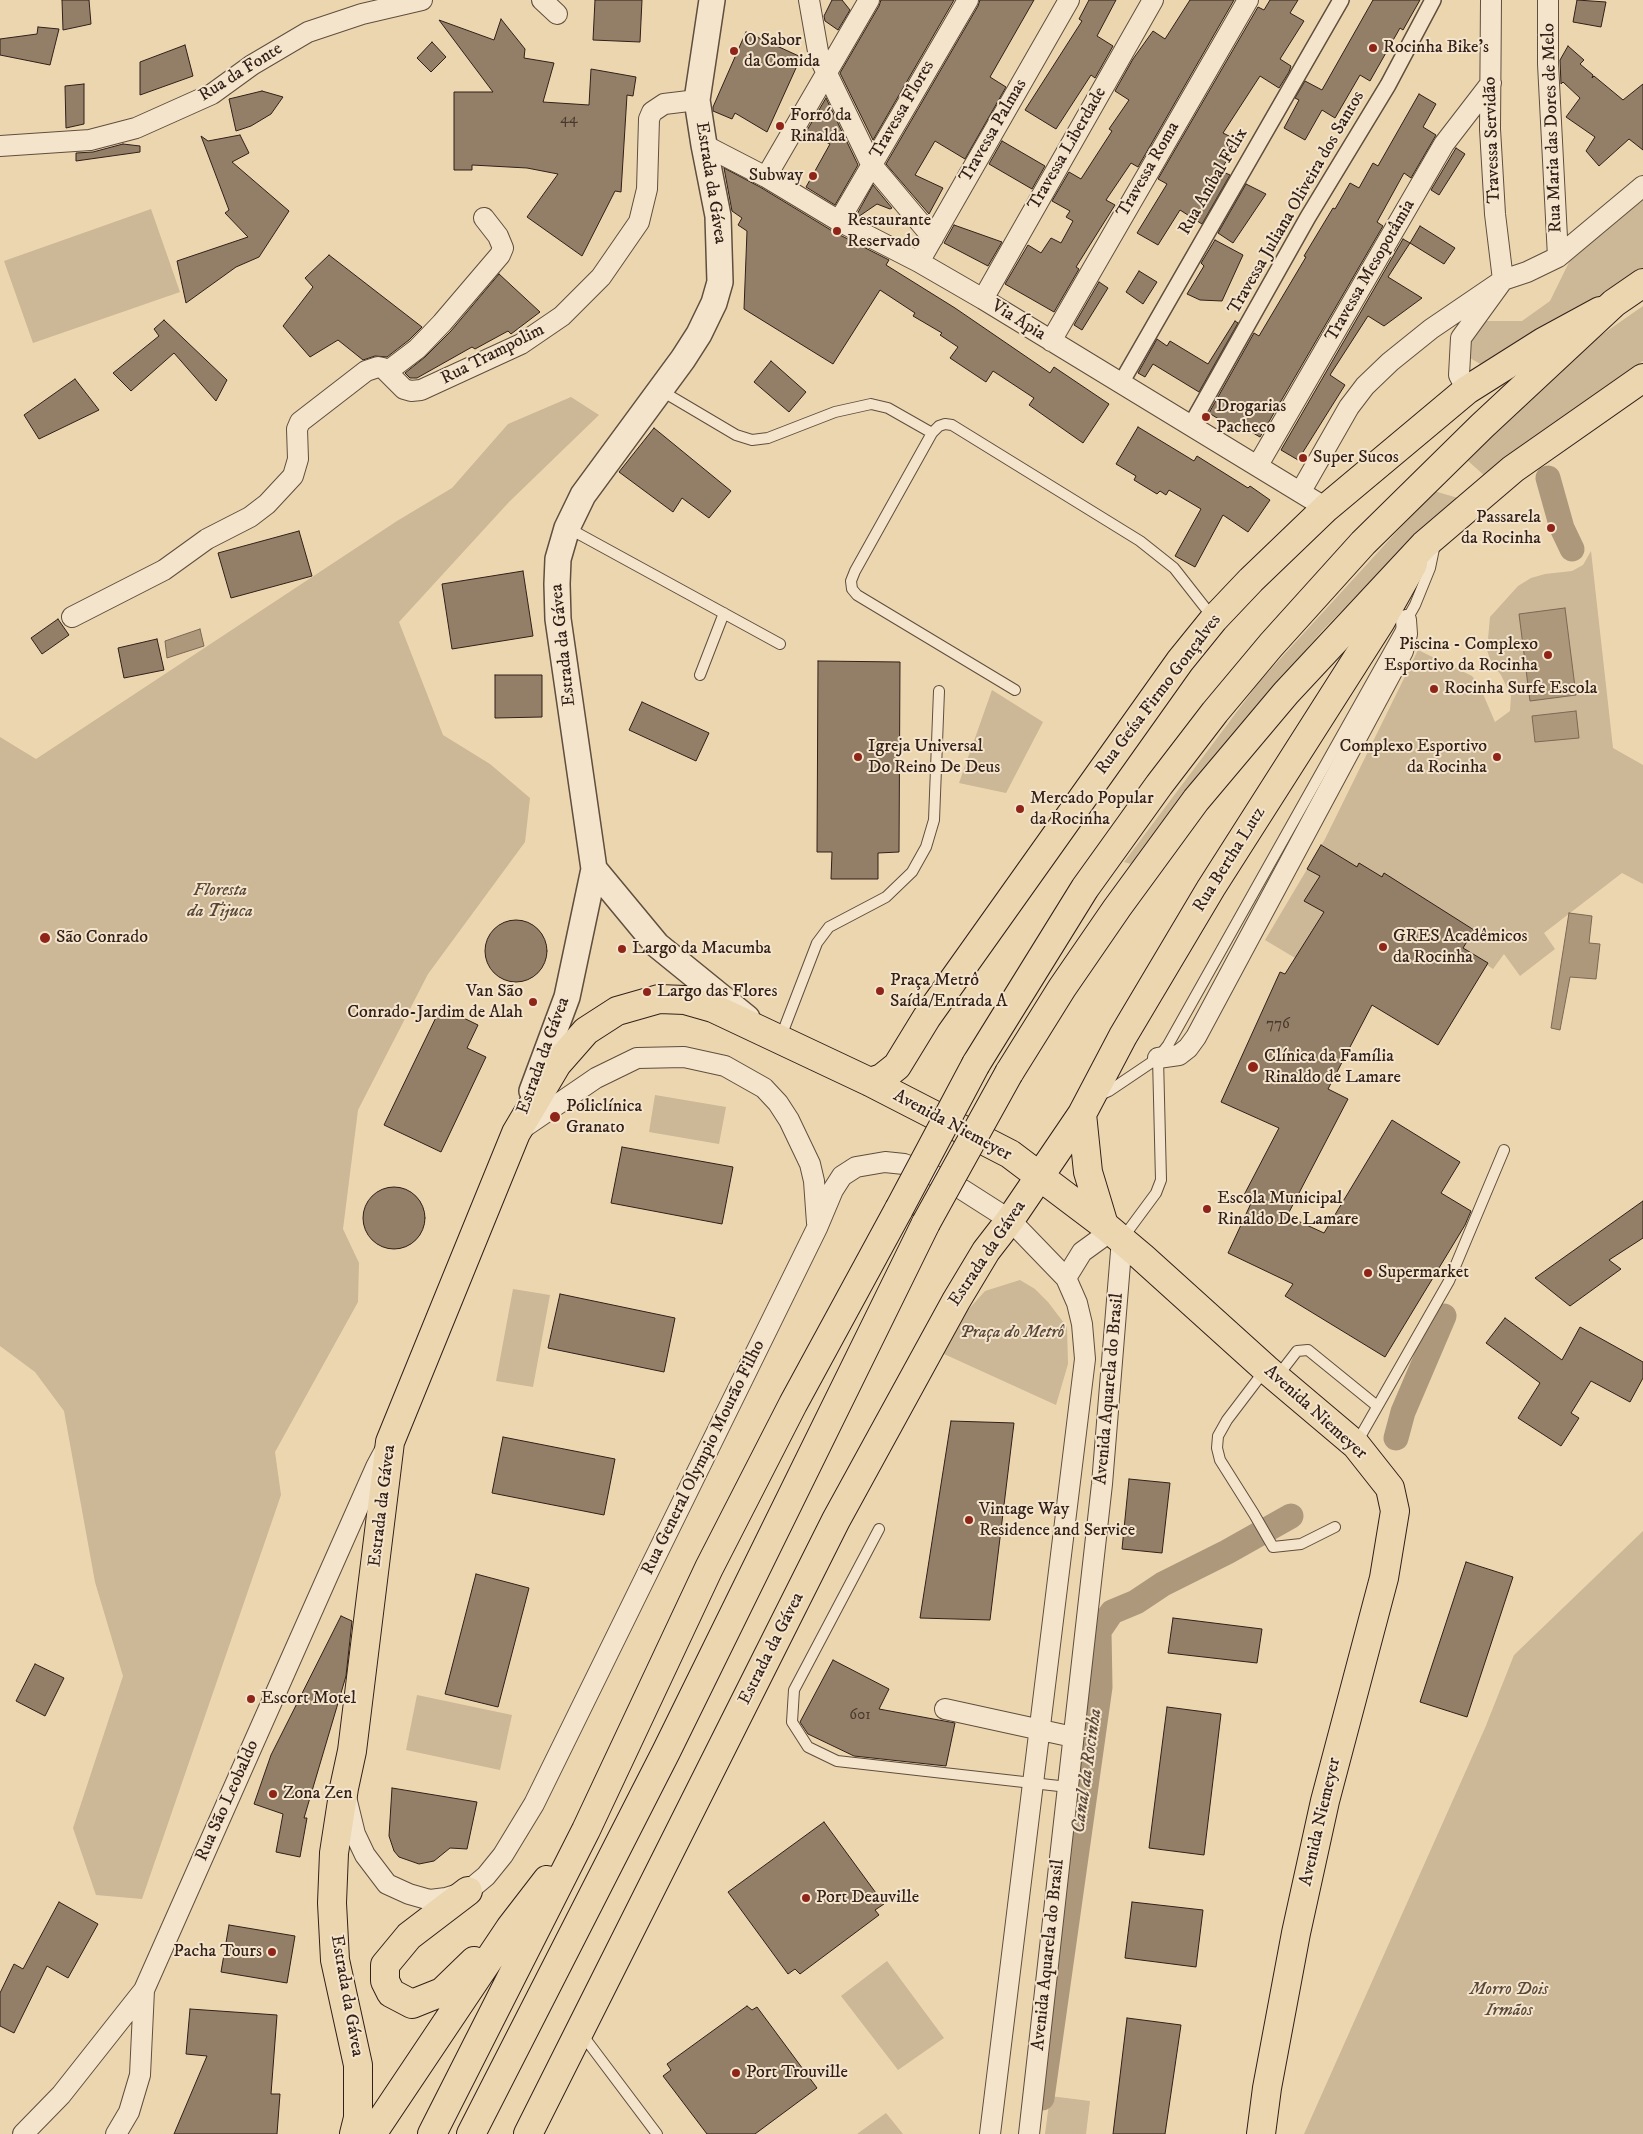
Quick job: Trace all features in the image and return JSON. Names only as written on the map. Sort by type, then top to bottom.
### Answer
[{"type":"main road","points":[[432,2134],[586,1830],[709,1568],[793,1404],[976,1064],[1085,888],[1159,784],[1215,712],[1271,645],[1363,543],[1482,426],[1614,303],[1643,283]]},
{"type":"main road","name":"Rua Geísa Firmo Gonçalves","points":[[870,1082],[882,1078],[897,1066],[927,1017],[1180,661],[1214,619],[1251,580],[1326,508],[1467,390],[1543,342],[1614,303]]},
{"type":"main road","points":[[471,2134],[666,1752],[926,1223],[1009,1073],[1062,988],[1117,908],[1196,800],[1286,694],[1431,540],[1513,470],[1643,378]]},
{"type":"main road","name":"Rua Bertha Lutz","points":[[1040,1177],[1086,1107],[1123,1036],[1211,888],[1382,621],[1431,540]]},
{"type":"main road","name":"Avenida Niemeyer","points":[[516,1133],[557,1064],[586,1032],[617,1011],[659,999],[685,1000],[713,1008],[870,1082],[998,1146],[1113,1232],[1271,1373],[1356,1445],[1390,1488],[1395,1506],[1394,1525],[1384,1578],[1324,1802],[1296,1932],[1267,2088],[1262,2134]]},
{"type":"main road","points":[[1086,1107],[1088,1172],[1113,1232]]},
{"type":"main road","name":"Estrada da Gávea","points":[[354,2134],[359,2100],[358,2065],[336,1960],[332,1903],[334,1853],[352,1751],[390,1442],[516,1133]]},
{"type":"main road","name":"Estrada da Gávea","points":[[528,2134],[836,1520],[956,1301],[986,1251],[1040,1177]]},
{"type":"main road","points":[[372,2134],[510,1928],[586,1830]]},
{"type":"main road","points":[[468,1891],[409,1936],[385,1965],[385,1981],[391,1993],[412,2004],[442,1992],[510,1928]]},
{"type":"street","name":"Rua da Fonte","points":[[0,146],[90,140],[136,128],[212,94],[252,65],[308,32],[362,14],[422,0]]},
{"type":"street","points":[[542,0],[557,14]]},
{"type":"street","name":"Estrada da Gávea","points":[[516,1133],[567,997],[594,869],[558,619],[558,559],[567,528],[583,496],[699,334],[714,303],[720,282],[718,216],[697,100],[712,0]]},
{"type":"street","points":[[810,0],[816,39],[826,73],[872,164],[933,238]]},
{"type":"street","points":[[766,177],[869,0]]},
{"type":"street","name":"Travessa Flores","points":[[840,221],[968,0]]},
{"type":"street","name":"Travessa Palmas","points":[[919,262],[1069,0]]},
{"type":"street","name":"Travessa Liberdade","points":[[983,299],[1153,0]]},
{"type":"street","name":"Travessa Roma","points":[[1051,341],[1248,0]]},
{"type":"street","name":"Rua Aníbal Félix","points":[[1120,383],[1341,0]]},
{"type":"street","name":"Travessa Juliana Oliveira dos Santos","points":[[1191,425],[1308,217],[1388,85],[1433,0]]},
{"type":"street","name":"Travessa Servidão","points":[[1491,0],[1490,129],[1495,214],[1503,280]]},
{"type":"street","name":"Rua Maria das Dores de Melo","points":[[1548,0],[1548,64],[1558,257]]},
{"type":"street","name":"Travessa Mesopotâmia","points":[[1258,464],[1444,144],[1491,83]]},
{"type":"street","name":"Rua Trampolim","points":[[388,371],[404,389],[411,391],[421,390],[522,344],[562,316],[601,277],[639,222],[647,189],[649,119],[652,112],[664,104],[697,100]]},
{"type":"street","name":"Via Ápia","points":[[704,145],[766,177],[840,221],[919,262],[983,299],[1120,383],[1258,464],[1326,508]]},
{"type":"street","points":[[1300,491],[1334,430],[1365,386],[1390,362],[1431,329],[1503,280],[1527,272],[1558,257],[1643,186]]},
{"type":"street","points":[[72,617],[164,570],[207,539],[250,517],[268,504],[293,476],[298,459],[297,429],[300,422],[366,371],[378,367],[388,371],[417,349],[436,330],[500,255],[503,248],[498,236],[484,218]]},
{"type":"street","points":[[1467,390],[1459,375],[1461,338],[1503,280]]},
{"type":"street","points":[[1158,1058],[1179,1056],[1196,1037],[1403,650],[1407,634],[1406,620]]},
{"type":"street","name":"Avenida Niemeyer","points":[[594,869],[658,945],[771,1035]]},
{"type":"street","name":"Rua General Olympio Mourão Filho","points":[[344,1788],[355,1834],[365,1855],[387,1884],[409,1894],[430,1900],[446,1898],[468,1891],[486,1876],[503,1856],[534,1804],[817,1228],[814,1181],[810,1164],[789,1120],[778,1103],[764,1088],[725,1066],[684,1057],[637,1058],[596,1078],[516,1133]]},
{"type":"street","name":"Avenida Aquarela do Brasil","points":[[817,1228],[833,1190],[842,1176],[856,1168],[885,1162],[904,1164],[929,1173],[963,1190],[1010,1220],[1066,1278],[1077,1303],[1082,1324],[1085,1359],[990,2134]]},
{"type":"street","points":[[1066,1278],[1082,1252],[1113,1232]]},
{"type":"street","name":"Avenida Aquarela do Brasil","points":[[1029,2134],[1102,1484],[1113,1232]]},
{"type":"street","name":"Rua São Leobaldo","points":[[23,2134],[61,2095],[144,1990],[376,1467],[390,1442]]},
{"type":"street","points":[[945,1709],[1073,1737]]},
{"type":"street","points":[[116,2134],[128,2112],[140,2075],[144,1990]]},
{"type":"lane","points":[[660,390],[728,430],[752,440],[768,438],[835,412],[871,404],[888,408],[932,433]]},
{"type":"lane","points":[[1015,690],[857,595],[852,589],[851,581],[855,570],[932,433],[939,426],[952,425],[1140,541],[1174,568],[1214,619]]},
{"type":"lane","points":[[567,528],[780,644]]},
{"type":"lane","points":[[1406,620],[1415,605],[1430,568],[1431,540]]},
{"type":"lane","points":[[700,675],[724,613]]},
{"type":"lane","points":[[771,1035],[817,943],[829,927],[886,897],[912,872],[926,847],[934,820],[939,691]]},
{"type":"lane","points":[[1086,1107],[1158,1058]]},
{"type":"lane","points":[[1113,1232],[1156,1193],[1161,1180],[1158,1058]]},
{"type":"lane","points":[[1356,1445],[1449,1281],[1504,1150]]},
{"type":"lane","points":[[1335,1527],[1301,1544],[1272,1547],[1220,1460],[1216,1448],[1218,1436],[1227,1420],[1271,1373],[1297,1351],[1308,1350],[1377,1406]]},
{"type":"lane","points":[[879,1529],[794,1690],[792,1722],[808,1747],[837,1761],[1068,1787]]},
{"type":"lane","points":[[580,2031],[657,2134]]},
{"type":"green space","points":[[1643,197],[1643,268],[1610,292],[1484,366],[1468,357],[1464,337],[1483,321],[1522,321],[1550,301],[1577,246]]},
{"type":"green space","points":[[151,209],[180,292],[33,343],[4,261]]},
{"type":"green space","points":[[1643,306],[1643,361],[1486,477],[1467,460],[1577,352]]},
{"type":"green space","name":"Floresta da Tijuca","points":[[571,397],[599,415],[509,502],[399,622],[443,735],[490,764],[530,798],[525,842],[428,974],[358,1110],[343,1229],[359,1263],[358,1302],[275,1452],[281,1495],[142,1899],[96,1895],[73,1828],[123,1676],[95,1582],[64,1411],[35,1372],[0,1346],[0,737],[36,759],[397,521],[452,488],[508,424]]},
{"type":"green space","points":[[1434,491],[1458,498],[1388,563],[1322,631],[1229,739],[1131,864],[1124,862],[1260,681]]},
{"type":"green space","name":"Complexo Esportivo da Rocinha","points":[[1591,551],[1613,748],[1643,765],[1643,884],[1622,873],[1544,933],[1555,949],[1520,976],[1504,954],[1493,969],[1487,965],[1439,1044],[1265,940],[1325,839],[1418,650],[1472,676],[1480,687],[1495,722],[1510,711],[1511,696],[1501,675],[1491,662],[1487,650],[1490,617],[1518,586],[1531,578],[1545,574],[1572,571],[1583,565]]},
{"type":"green space","points":[[992,690],[1043,722],[1006,793],[959,783]]},
{"type":"green space","points":[[655,1095],[726,1107],[719,1144],[649,1132]]},
{"type":"green space","name":"Praça do Metrô","points":[[1020,1280],[1035,1289],[1048,1302],[1067,1327],[1068,1364],[1056,1405],[944,1354],[968,1310],[985,1291]]},
{"type":"green space","points":[[513,1289],[550,1295],[533,1387],[496,1381]]},
{"type":"green space","name":"Morro Dois Irmãos","points":[[1643,1531],[1643,2134],[1304,2134],[1485,1728],[1514,1655]]},
{"type":"green space","points":[[417,1695],[512,1715],[500,1770],[406,1750]]},
{"type":"green space","points":[[887,1961],[944,2038],[898,2070],[841,1996]]},
{"type":"green space","points":[[1050,2096],[1090,2101],[1086,2134],[1045,2134]]},
{"type":"green space","points":[[886,2113],[903,2134],[857,2134]]},
{"type":"shaded area","name":"Piscina - Complexo Esportivo da Rocinha","points":[[1565,608],[1576,695],[1530,701],[1519,614]]},
{"type":"shaded area","points":[[200,629],[204,646],[167,658],[165,641]]},
{"type":"shaded area","points":[[1576,711],[1579,738],[1535,742],[1532,716]]},
{"type":"shaded area","points":[[1569,913],[1592,916],[1589,943],[1600,944],[1596,979],[1570,977],[1560,1030],[1551,1028]]},
{"type":"building","points":[[62,0],[89,0],[91,24],[63,30]]},
{"type":"building","points":[[595,0],[642,0],[640,42],[593,40]]},
{"type":"building","points":[[832,0],[842,0],[850,10],[838,30],[825,21],[824,16]]},
{"type":"building","points":[[881,0],[954,0],[873,140],[840,73]]},
{"type":"building","points":[[980,0],[1034,0],[990,77],[1006,87],[965,159],[935,141],[915,175],[943,188],[929,214],[886,164]]},
{"type":"building","points":[[1089,0],[1116,0],[1097,36],[1113,46],[1095,78],[1091,75],[1056,129],[1025,110],[1082,21],[1079,19]]},
{"type":"building","points":[[1190,0],[1234,0],[1138,167],[1131,163],[1106,200],[1115,205],[1076,267],[1079,269],[1054,312],[1005,284],[1028,245],[1041,253],[1051,238],[1061,243],[1073,221],[1066,217],[1070,211],[1052,201],[1069,172],[1081,179],[1112,131],[1109,129],[1129,100],[1115,91],[1133,59],[1153,31],[1165,39]]},
{"type":"building","points":[[1270,0],[1298,0],[1290,13],[1304,21],[1280,59],[1291,66],[1289,72],[1279,88],[1260,76],[1223,133],[1237,140],[1221,171],[1230,175],[1202,224],[1180,210],[1158,245],[1137,233],[1167,184],[1158,179],[1258,7],[1264,10]]},
{"type":"building","points":[[1373,0],[1420,0],[1403,30],[1400,28],[1370,81],[1360,75],[1335,118],[1322,110],[1305,140],[1284,128],[1299,100],[1295,98],[1305,81],[1322,90]]},
{"type":"building","points":[[1577,0],[1606,2],[1601,27],[1573,22]]},
{"type":"building","points":[[501,19],[525,49],[524,58],[554,63],[543,102],[589,105],[591,69],[636,77],[633,96],[627,95],[621,192],[615,191],[582,256],[527,217],[558,174],[527,168],[472,165],[472,170],[454,170],[454,92],[493,92],[439,20],[494,40]]},
{"type":"building","points":[[38,27],[59,29],[50,65],[0,55],[0,39],[37,34]]},
{"type":"building","points":[[746,32],[801,57],[767,132],[735,113],[732,119],[713,111],[713,107]]},
{"type":"building","points":[[432,42],[446,57],[431,72],[417,58]]},
{"type":"building","points":[[185,45],[193,76],[140,95],[140,62]]},
{"type":"building","points":[[1568,46],[1584,60],[1580,64],[1593,75],[1592,78],[1594,76],[1623,100],[1643,84],[1643,150],[1629,139],[1599,166],[1586,151],[1595,137],[1566,117],[1580,98],[1563,82],[1561,84],[1560,60]]},
{"type":"building","points":[[84,84],[84,124],[66,128],[65,86]]},
{"type":"building","points":[[262,91],[283,97],[271,114],[251,126],[236,131],[229,99]]},
{"type":"building","points":[[1419,94],[1436,104],[1423,127],[1436,135],[1411,178],[1404,173],[1377,222],[1383,226],[1260,437],[1241,426],[1238,431],[1209,413],[1254,333],[1259,336],[1333,208],[1335,209],[1350,183],[1359,188],[1373,163],[1378,166]]},
{"type":"building","points":[[826,98],[858,165],[835,205],[806,187],[830,144],[806,132]]},
{"type":"building","points":[[240,135],[249,153],[232,162],[289,211],[259,257],[236,267],[186,303],[177,261],[248,237],[225,213],[229,210],[201,136],[208,141]]},
{"type":"building","points":[[1002,141],[1045,166],[1032,189],[989,164]]},
{"type":"building","points":[[123,144],[140,146],[140,152],[76,161],[76,153],[93,152]]},
{"type":"building","points":[[1456,148],[1465,154],[1439,195],[1431,190]]},
{"type":"building","points":[[724,168],[760,187],[834,232],[889,260],[886,265],[955,308],[1050,373],[1054,367],[1109,404],[1083,443],[1029,405],[1034,398],[993,371],[986,382],[950,358],[958,347],[940,335],[942,333],[913,316],[915,313],[880,290],[833,364],[744,309],[747,231],[738,225],[742,218],[732,211]]},
{"type":"building","points":[[1246,184],[1266,194],[1233,243],[1218,233]]},
{"type":"building","points":[[873,185],[892,208],[877,204],[858,217],[856,216]]},
{"type":"building","points":[[954,225],[1002,242],[988,266],[944,243]]},
{"type":"building","points":[[1420,226],[1455,248],[1444,264],[1410,243]]},
{"type":"building","points":[[1403,239],[1410,243],[1388,277],[1422,298],[1384,326],[1368,316],[1330,375],[1345,385],[1298,460],[1281,450]]},
{"type":"building","points":[[1215,240],[1243,255],[1222,301],[1200,300],[1187,294],[1204,266],[1201,263]]},
{"type":"building","points":[[329,255],[422,327],[387,357],[375,356],[363,360],[338,340],[310,357],[283,326],[313,287],[305,278]]},
{"type":"building","points":[[1139,271],[1157,282],[1143,304],[1126,292]]},
{"type":"building","points":[[499,274],[540,312],[511,334],[508,331],[475,349],[472,347],[417,378],[410,378],[405,373],[425,357],[451,331]]},
{"type":"building","points":[[1099,282],[1108,288],[1082,330],[1074,325]]},
{"type":"building","points":[[164,320],[227,380],[216,401],[174,353],[131,391],[113,373],[159,336],[154,329]]},
{"type":"building","points":[[1235,321],[1238,323],[1199,392],[1153,364],[1145,377],[1138,373],[1157,339],[1167,346],[1170,341],[1208,364]]},
{"type":"building","points":[[771,361],[806,392],[789,412],[754,382]]},
{"type":"building","points":[[75,379],[99,410],[39,439],[24,415]]},
{"type":"building","points":[[1138,427],[1194,461],[1197,456],[1248,488],[1250,486],[1270,500],[1248,532],[1223,515],[1195,567],[1175,556],[1201,509],[1169,490],[1166,495],[1160,491],[1157,494],[1134,480],[1136,476],[1116,464]]},
{"type":"building","points":[[654,428],[731,491],[709,518],[682,498],[673,512],[619,472]]},
{"type":"building","points":[[299,531],[312,576],[231,598],[218,553]]},
{"type":"building","points":[[523,571],[533,636],[452,649],[442,584]]},
{"type":"building","points":[[58,619],[69,635],[42,654],[31,638]]},
{"type":"building","points":[[157,639],[164,670],[124,678],[118,648]]},
{"type":"building","name":"Igreja Universal Do Reino De Deus","points":[[818,661],[900,662],[899,852],[878,853],[878,879],[831,879],[832,852],[817,852]]},
{"type":"building","points":[[495,675],[542,675],[542,717],[495,718]]},
{"type":"building","points":[[642,702],[709,733],[696,761],[629,730]]},
{"type":"building","points":[[1321,845],[1357,867],[1359,863],[1382,877],[1384,873],[1474,930],[1463,948],[1488,963],[1438,1045],[1372,1005],[1328,1089],[1348,1099],[1287,1216],[1324,1233],[1392,1120],[1460,1162],[1441,1193],[1471,1211],[1465,1225],[1385,1357],[1285,1296],[1293,1284],[1228,1253],[1253,1199],[1244,1195],[1279,1128],[1221,1102],[1280,972],[1285,974],[1324,912],[1304,901],[1320,876],[1307,869]]},
{"type":"building","points":[[510,920],[522,920],[538,929],[545,939],[547,951],[545,963],[538,973],[522,982],[510,982],[499,977],[490,968],[485,957],[485,945],[490,934],[499,925]]},
{"type":"building","points":[[441,1007],[478,1025],[467,1048],[486,1057],[441,1152],[384,1125]]},
{"type":"building","points":[[622,1147],[733,1167],[722,1224],[611,1203]]},
{"type":"building","points":[[388,1187],[400,1187],[416,1196],[423,1206],[425,1218],[423,1230],[416,1240],[400,1249],[388,1249],[377,1244],[368,1235],[363,1224],[363,1212],[368,1201],[377,1192]]},
{"type":"building","points":[[1643,1201],[1643,1238],[1609,1260],[1621,1269],[1570,1306],[1535,1278]]},
{"type":"building","points":[[560,1294],[675,1318],[664,1372],[548,1348]]},
{"type":"building","points":[[1505,1318],[1562,1360],[1580,1327],[1643,1362],[1643,1378],[1630,1402],[1591,1381],[1571,1413],[1579,1418],[1561,1446],[1518,1418],[1540,1383],[1486,1343]]},
{"type":"building","name":"Vintage Way Residence and Service","points":[[951,1421],[1014,1423],[990,1620],[920,1618]]},
{"type":"building","points":[[503,1437],[615,1459],[604,1515],[492,1493]]},
{"type":"building","points":[[1129,1479],[1170,1483],[1162,1553],[1122,1549]]},
{"type":"building","points":[[1466,1562],[1513,1577],[1467,1717],[1420,1702]]},
{"type":"building","points":[[476,1574],[529,1588],[498,1707],[445,1694]]},
{"type":"building","points":[[341,1616],[352,1621],[346,1676],[304,1818],[307,1818],[300,1857],[276,1852],[283,1814],[254,1804],[271,1755]]},
{"type":"building","points":[[1173,1618],[1262,1629],[1257,1663],[1168,1653]]},
{"type":"building","points":[[833,1660],[889,1689],[879,1709],[955,1723],[946,1766],[854,1756],[808,1734],[800,1722]]},
{"type":"building","points":[[35,1664],[64,1678],[45,1716],[16,1701]]},
{"type":"building","points":[[1167,1707],[1221,1714],[1204,1855],[1149,1848]]},
{"type":"building","points":[[392,1788],[477,1802],[467,1849],[450,1848],[434,1861],[419,1864],[399,1857],[394,1851],[389,1836]]},
{"type":"building","name":"Port Deauville","points":[[824,1822],[884,1904],[875,1910],[879,1915],[800,1974],[795,1969],[788,1974],[728,1892]]},
{"type":"building","points":[[59,1902],[98,1924],[68,1978],[47,1966],[14,2033],[0,2026],[0,1993],[14,1964],[23,1969]]},
{"type":"building","points":[[1132,1902],[1203,1910],[1196,1967],[1125,1958]]},
{"type":"building","points":[[229,1925],[295,1936],[287,1983],[221,1972]]},
{"type":"building","name":"Port Trouville","points":[[747,2006],[752,2010],[757,2007],[817,2088],[755,2134],[707,2134],[663,2076],[671,2070],[667,2064]]},
{"type":"building","points":[[190,2009],[277,2015],[271,2094],[280,2094],[277,2134],[174,2134],[207,2056],[186,2054]]},
{"type":"building","points":[[1127,2018],[1181,2025],[1165,2134],[1113,2134]]},
{"type":"waterway","name":"Canal da Rocinha","points":[[1548,478],[1562,528],[1572,549]]},
{"type":"waterway","name":"Canal da Rocinha","points":[[1396,1438],[1403,1412],[1444,1316]]},
{"type":"waterway","name":"Canal da Rocinha","points":[[1042,2098],[1100,1687],[1099,1631],[1112,1612],[1136,1602],[1163,1584],[1227,1552],[1291,1516]]},
{"type":"place","name":"Rocinha Bike's","points":[[1373,48]]},
{"type":"place","name":"O Sabor da Comida","points":[[734,51]]},
{"type":"place","name":"Forró da Rinalda","points":[[780,126]]},
{"type":"place","name":"Subway","points":[[813,176]]},
{"type":"place","name":"Restaurante Reservado","points":[[837,231]]},
{"type":"place","name":"Drogarias Pacheco","points":[[1206,417]]},
{"type":"place","name":"Super Sucos","points":[[1303,458]]},
{"type":"place","name":"Passarela da Rocinha","points":[[1551,528]]},
{"type":"place","name":"Piscina - Complexo Esportivo da Rocinha","points":[[1548,655]]},
{"type":"place","name":"Rocinha Surfe Escola","points":[[1434,689]]},
{"type":"place","name":"Igreja Universal Do Reino De Deus","points":[[858,757]]},
{"type":"place","name":"Complexo Esportivo da Rocinha","points":[[1497,757]]},
{"type":"place","name":"Mercado Popular da Rocinha","points":[[1020,809]]},
{"type":"place","name":"São Conrado","points":[[45,938]]},
{"type":"place","name":"GRES Acadêmicos da Rocinha","points":[[1383,947]]},
{"type":"place","name":"Largo da Macumba","points":[[622,949]]},
{"type":"place","name":"Praça Metrô Saída/Entrada A","points":[[880,991]]},
{"type":"place","name":"Largo das Flores","points":[[647,992]]},
{"type":"place","name":"Van São Conrado-Jardim de Alah","points":[[533,1002]]},
{"type":"place","name":"Clínica da Família Rinaldo de Lamare","points":[[1253,1067]]},
{"type":"place","name":"Policlínica Granato","points":[[555,1117]]},
{"type":"place","name":"Escola Municipal Rinaldo De Lamare","points":[[1207,1209]]},
{"type":"place","name":"Supermarket","points":[[1368,1273]]},
{"type":"place","name":"Vintage Way Residence and Service","points":[[969,1520]]},
{"type":"place","name":"Escort Motel","points":[[251,1699]]},
{"type":"place","name":"Zona Zen","points":[[273,1794]]},
{"type":"place","name":"Port Deauville","points":[[806,1898]]},
{"type":"place","name":"Pacha Tours","points":[[272,1952]]},
{"type":"place","name":"Port Trouville","points":[[736,2073]]}]
